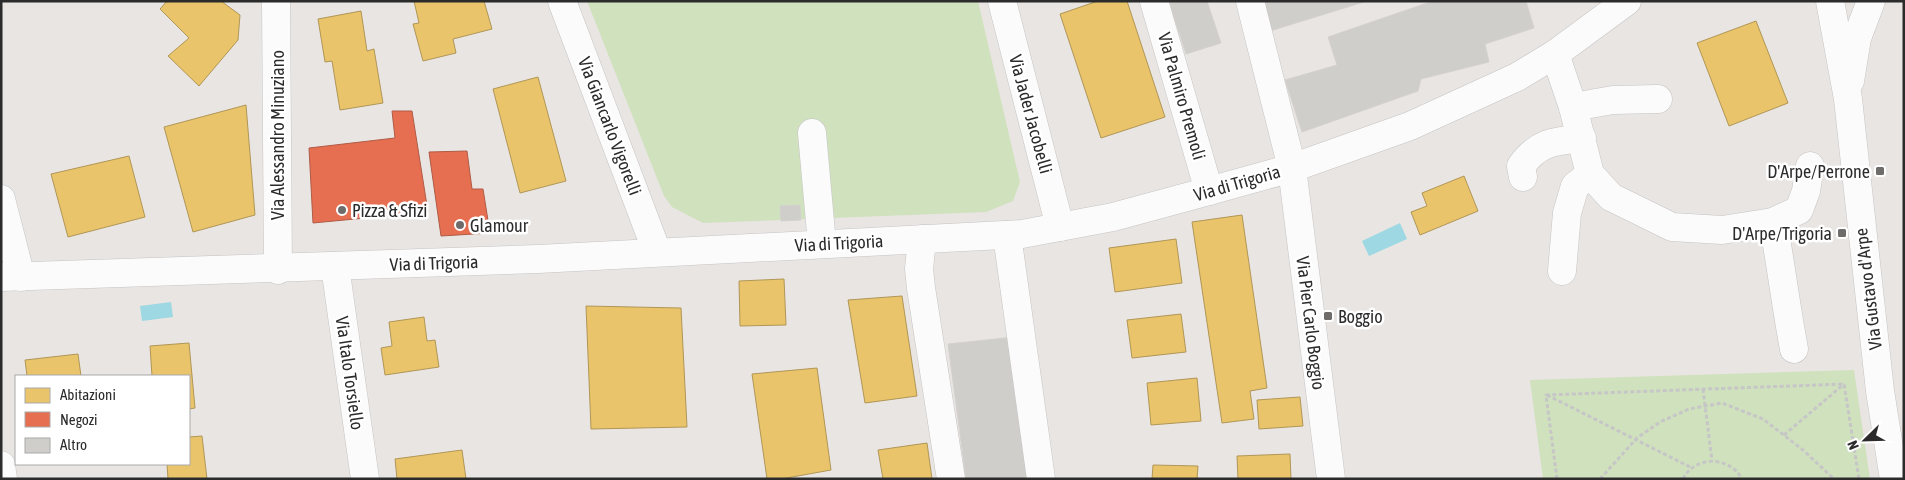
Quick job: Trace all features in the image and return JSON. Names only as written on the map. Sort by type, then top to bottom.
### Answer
[{"type":"street","name":"Via Alessandro Minuziano","points":[[276,1],[278,270]]},
{"type":"street","name":"Via Giancarlo Vigorelli","points":[[562,1],[657,252]]},
{"type":"street","name":"Via Jader Jacobelli","points":[[1002,1],[1060,227]]},
{"type":"street","name":"Via Palmiro Premoli","points":[[1154,1],[1209,191]]},
{"type":"street","name":"Via Pier Carlo Boggio","points":[[1250,1],[1292,168],[1331,479]]},
{"type":"street","name":"Via di Trigoria","points":[[11,277],[278,270],[657,252],[1006,235],[1060,227],[1113,217],[1292,168],[1440,114],[1517,77],[1555,54],[1627,1]]},
{"type":"street","name":"Via Gustavo d'Arpe","points":[[1830,1],[1848,100],[1861,228],[1895,436],[1894,479]]},
{"type":"street","name":"Via Gustavo d'Arpe","points":[[1848,100],[1857,38],[1871,1]]},
{"type":"street","points":[[1555,54],[1573,107],[1590,174],[1611,197],[1672,227],[1722,230],[1773,222],[1799,210],[1806,190],[1810,166]]},
{"type":"street","points":[[1573,107],[1613,100],[1658,100]]},
{"type":"street","points":[[812,133],[822,244]]},
{"type":"street","points":[[1523,177],[1521,166],[1529,154],[1551,141],[1582,138]]},
{"type":"street","points":[[1562,272],[1567,213],[1575,186],[1590,174]]},
{"type":"street","points":[[1,199],[11,277]]},
{"type":"street","points":[[1773,222],[1783,273],[1794,349]]},
{"type":"street","points":[[1006,235],[1040,479]]},
{"type":"street","points":[[922,239],[920,288],[951,479]]},
{"type":"street","name":"Via Italo Torsiello","points":[[335,266],[364,479]]},
{"type":"street","points":[[1,465],[3,479]]},
{"type":"path","points":[[1546,394],[1844,384]]},
{"type":"path","points":[[1784,435],[1844,384]]},
{"type":"path","points":[[1844,384],[1860,479]]},
{"type":"path","points":[[1703,389],[1712,461]]},
{"type":"path","points":[[1546,394],[1637,438],[1692,468]]},
{"type":"path","points":[[1546,394],[1557,479]]},
{"type":"path","points":[[1600,479],[1637,438],[1660,422],[1705,405],[1722,404],[1744,410],[1763,420],[1784,435],[1834,479]]},
{"type":"path","points":[[1683,479],[1692,468],[1712,461],[1732,467],[1742,479]]},
{"type":"green space","points":[[587,1],[978,1],[1020,182],[1013,201],[986,212],[703,223],[672,207],[664,196]]},
{"type":"green space","points":[[1854,370],[1870,479],[1543,479],[1530,380]]},
{"type":"water","points":[[1400,223],[1407,239],[1369,256],[1362,241]]},
{"type":"water","points":[[171,302],[173,317],[142,321],[140,306]]},
{"type":"building: Abitazioni","points":[[167,1],[221,1],[240,15],[238,40],[199,86],[168,56],[189,38],[160,9]]},
{"type":"building: Abitazioni","points":[[414,1],[484,1],[492,29],[453,39],[456,53],[423,61],[413,24],[419,23]]},
{"type":"building: Abitazioni","points":[[1098,1],[1127,1],[1165,117],[1101,138],[1060,14]]},
{"type":"building: Abitazioni","points":[[361,11],[367,51],[374,49],[383,103],[340,110],[332,61],[325,62],[318,19]]},
{"type":"building: Abitazioni","points":[[1756,21],[1788,103],[1729,126],[1697,43]]},
{"type":"building: Abitazioni","points":[[538,77],[566,181],[520,193],[493,89]]},
{"type":"building: Abitazioni","points":[[246,105],[255,215],[193,232],[164,127]]},
{"type":"building: Abitazioni","points":[[129,156],[145,217],[68,237],[51,174]]},
{"type":"building: Abitazioni","points":[[1464,176],[1478,211],[1420,235],[1411,212],[1427,206],[1422,193]]},
{"type":"building: Abitazioni","points":[[1242,215],[1267,388],[1250,391],[1254,419],[1222,423],[1192,222]]},
{"type":"building: Abitazioni","points":[[1176,239],[1182,283],[1115,292],[1109,248]]},
{"type":"building: Abitazioni","points":[[784,279],[786,325],[740,326],[739,281]]},
{"type":"building: Abitazioni","points":[[902,296],[917,396],[865,403],[848,300]]},
{"type":"building: Abitazioni","points":[[586,306],[681,308],[687,427],[591,429]]},
{"type":"building: Abitazioni","points":[[1181,314],[1186,352],[1132,358],[1127,320]]},
{"type":"building: Abitazioni","points":[[424,317],[427,341],[435,340],[439,367],[385,375],[381,348],[392,346],[389,322]]},
{"type":"building: Abitazioni","points":[[189,343],[195,408],[190,409],[190,375],[152,375],[150,346]]},
{"type":"building: Abitazioni","points":[[78,354],[81,375],[27,375],[25,360]]},
{"type":"building: Abitazioni","points":[[817,368],[831,470],[781,479],[767,479],[752,374]]},
{"type":"building: Abitazioni","points":[[1197,378],[1201,421],[1151,425],[1147,383]]},
{"type":"building: Abitazioni","points":[[1300,397],[1303,426],[1259,429],[1257,400]]},
{"type":"building: Abitazioni","points":[[202,436],[207,479],[168,479],[167,465],[190,465],[190,437]]},
{"type":"building: Abitazioni","points":[[927,443],[932,479],[883,479],[878,450]]},
{"type":"building: Abitazioni","points":[[462,450],[466,479],[397,479],[395,459]]},
{"type":"building: Abitazioni","points":[[1290,454],[1291,479],[1238,479],[1237,456]]},
{"type":"building: Abitazioni","points":[[1153,465],[1198,466],[1197,479],[1152,479]]},
{"type":"building: Negozi","points":[[392,111],[412,111],[428,212],[313,223],[309,148],[395,138]]},
{"type":"building: Negozi","points":[[467,151],[472,189],[483,189],[490,233],[441,236],[429,152]]},
{"type":"building: Altro","points":[[1169,1],[1207,1],[1221,43],[1186,54]]},
{"type":"building: Altro","points":[[1260,1],[1367,1],[1270,31]]},
{"type":"building: Altro","points":[[1433,1],[1526,1],[1534,28],[1485,44],[1489,62],[1421,79],[1418,91],[1302,132],[1285,80],[1337,65],[1328,37]]},
{"type":"building: Altro","points":[[800,205],[801,220],[781,221],[780,206]]},
{"type":"building: Altro","points":[[1014,337],[1034,479],[966,479],[948,344]]},
{"type":"place","name":"D'Arpe/Perrone","points":[[1880,171]]},
{"type":"place","name":"Pizza & Sfizi","points":[[342,210]]},
{"type":"place","name":"Glamour","points":[[460,225]]},
{"type":"place","name":"D'Arpe/Trigoria","points":[[1842,233]]},
{"type":"place","name":"Boggio","points":[[1328,316]]}]
